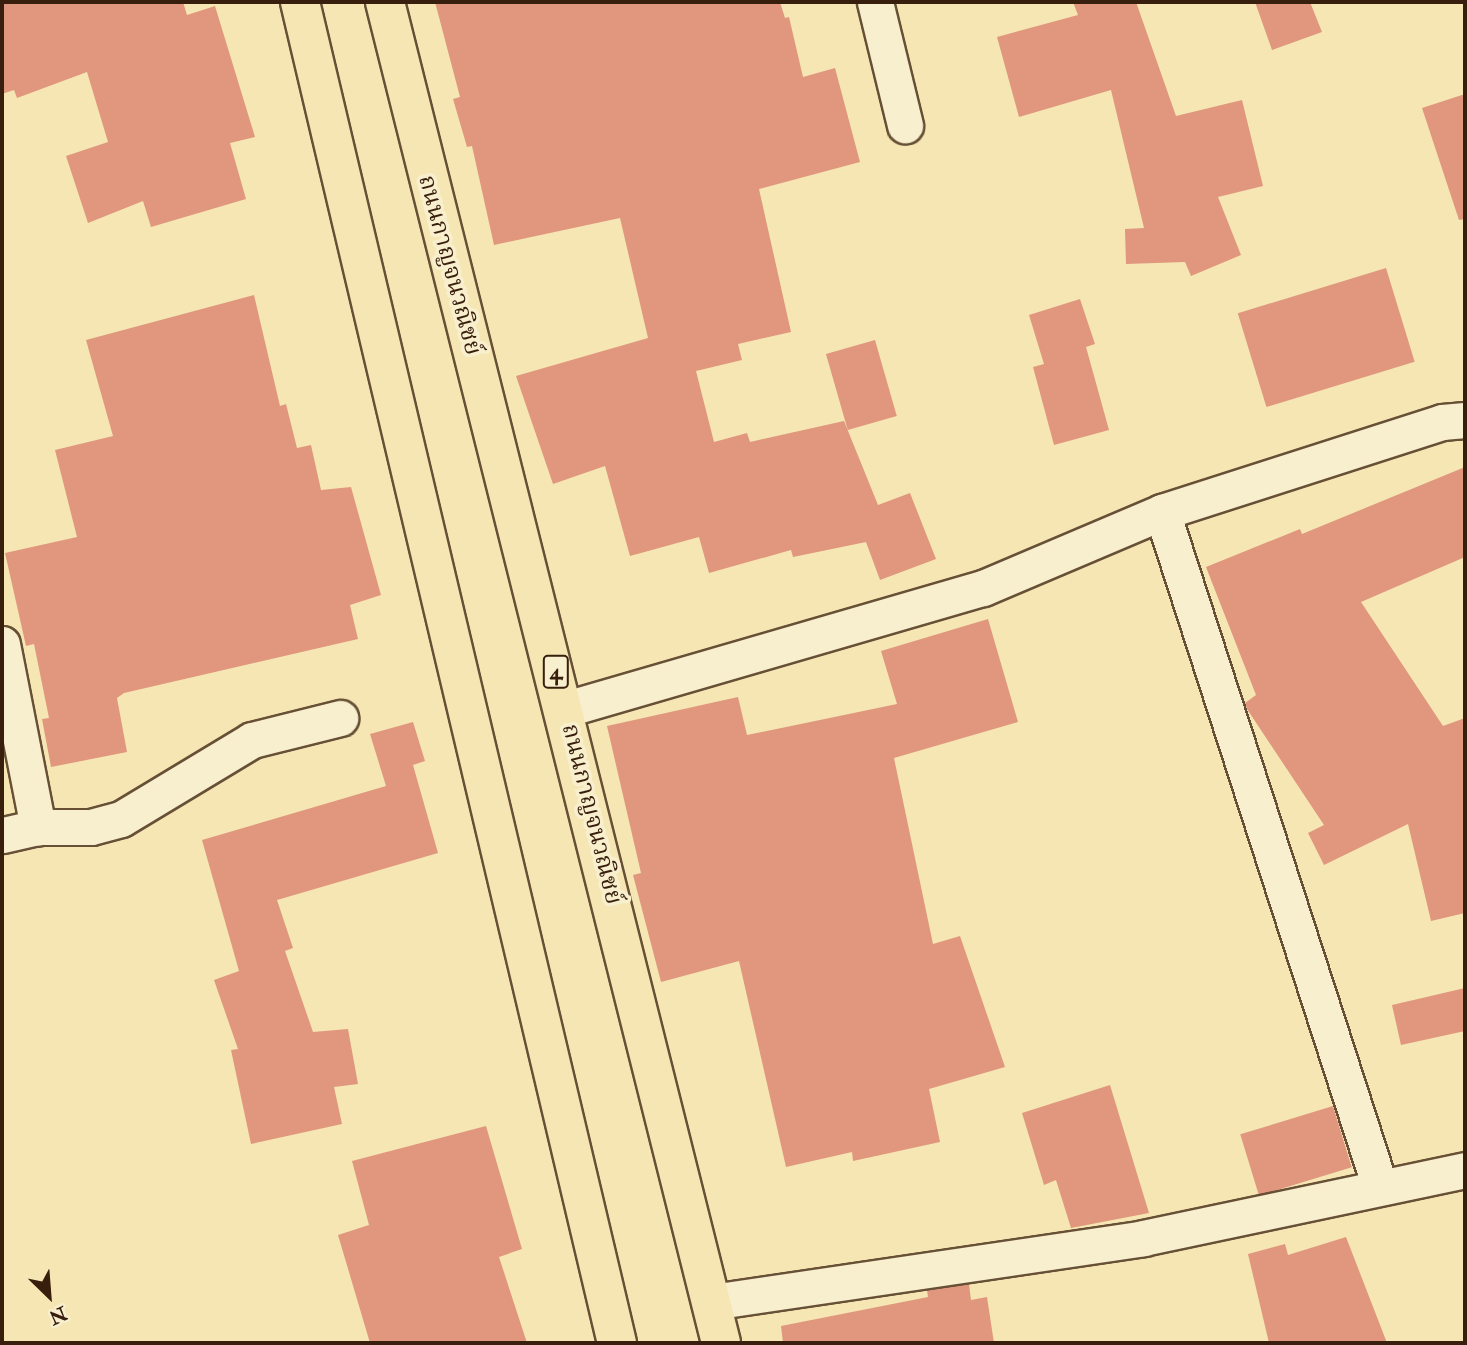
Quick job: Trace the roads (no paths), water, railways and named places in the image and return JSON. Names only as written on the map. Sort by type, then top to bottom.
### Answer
[{"type":"highway","points":[[300,2],[617,1343]]},
{"type":"highway","name":"ถนนกาญจนวณิชย์","points":[[385,2],[566,709],[722,1343]]},
{"type":"street","points":[[874,2],[905,125]]},
{"type":"street","points":[[566,709],[983,588],[1162,512],[1442,422],[1465,420]]},
{"type":"street","points":[[1162,512],[1380,1187]]},
{"type":"street","points":[[2,644],[38,827]]},
{"type":"street","points":[[2,835],[38,827],[91,827],[121,819],[252,740],[340,718]]},
{"type":"street","points":[[712,1302],[1143,1238],[1465,1170]]}]
